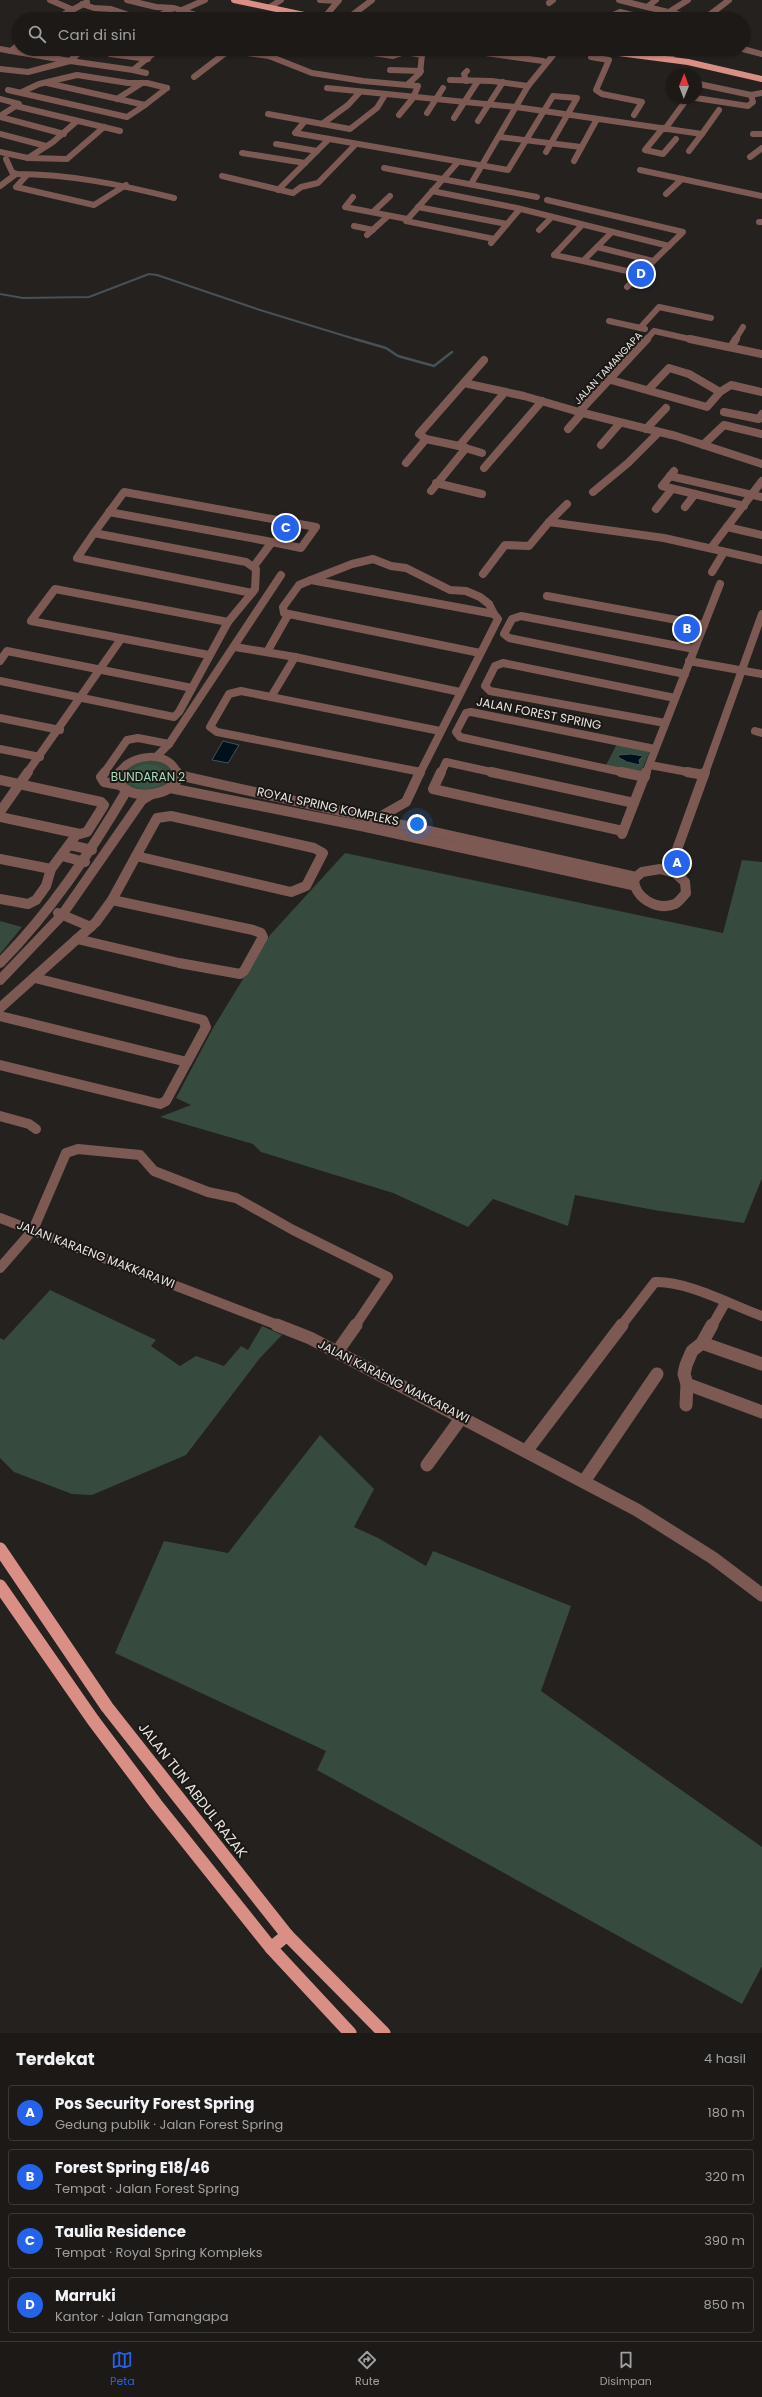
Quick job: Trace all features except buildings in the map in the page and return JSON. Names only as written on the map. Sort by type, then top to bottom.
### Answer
[{"type":"main road","points":[[235,0],[292,12]]},
{"type":"main road","points":[[655,56],[762,79]]},
{"type":"main road","name":"JALAN TUN ABDUL RAZAK","points":[[0,1549],[107,1707],[287,1935],[384,2033]]},
{"type":"main road","points":[[0,1586],[102,1732],[156,1804],[271,1948],[350,2033]]},
{"type":"main road","points":[[271,1948],[287,1935]]},
{"type":"street","points":[[50,0],[71,9]]},
{"type":"street","points":[[66,12],[91,0]]},
{"type":"street","points":[[131,0],[146,5],[174,8],[188,12]]},
{"type":"street","points":[[182,10],[205,0]]},
{"type":"street","points":[[262,5],[269,0]]},
{"type":"street","points":[[270,7],[281,0]]},
{"type":"street","points":[[320,0],[338,1]]},
{"type":"street","points":[[356,12],[372,0]]},
{"type":"street","points":[[619,0],[669,12],[688,0]]},
{"type":"street","points":[[647,7],[656,0]]},
{"type":"street","points":[[713,12],[729,0]]},
{"type":"street","points":[[329,12],[338,1]]},
{"type":"street","points":[[82,4],[94,8],[111,9],[121,12]]},
{"type":"street","points":[[140,8],[146,5]]},
{"type":"street","points":[[166,12],[174,8]]},
{"type":"street","points":[[0,49],[11,51]]},
{"type":"street","points":[[750,51],[762,54]]},
{"type":"street","points":[[42,56],[146,73]]},
{"type":"street","points":[[0,69],[24,72],[35,71],[70,61],[75,56]]},
{"type":"street","points":[[97,65],[108,56]]},
{"type":"street","points":[[125,56],[148,59]]},
{"type":"street","points":[[133,70],[151,56]]},
{"type":"street","points":[[194,77],[221,56]]},
{"type":"street","points":[[269,56],[310,72],[363,81],[418,86],[413,98],[399,114]]},
{"type":"street","points":[[408,84],[421,71],[422,56]]},
{"type":"street","points":[[507,56],[543,61]]},
{"type":"street","points":[[534,76],[533,73],[543,61],[551,56]]},
{"type":"street","points":[[471,184],[534,76],[552,56]]},
{"type":"street","points":[[591,56],[609,60],[596,90],[602,94],[642,102],[634,116]]},
{"type":"street","points":[[0,66],[35,71]]},
{"type":"street","points":[[390,70],[421,71]]},
{"type":"street","points":[[466,81],[464,74],[467,71]]},
{"type":"street","points":[[0,94],[6,87],[22,92],[127,117],[167,88],[143,82],[110,81],[78,75],[47,83],[22,92]]},
{"type":"street","points":[[450,80],[503,82],[528,86]]},
{"type":"street","points":[[104,85],[110,81]]},
{"type":"street","points":[[454,118],[478,81]]},
{"type":"street","points":[[117,99],[143,82]]},
{"type":"street","points":[[478,121],[503,82]]},
{"type":"street","points":[[47,83],[145,105]]},
{"type":"street","points":[[702,85],[751,95],[761,93]]},
{"type":"street","points":[[327,88],[359,93],[464,102],[543,111],[702,134]]},
{"type":"street","points":[[427,113],[443,88]]},
{"type":"street","points":[[93,93],[99,89]]},
{"type":"street","points":[[322,124],[348,105],[359,93]]},
{"type":"street","points":[[268,114],[351,128],[377,108],[385,95]]},
{"type":"street","points":[[702,100],[748,106],[753,102],[751,95]]},
{"type":"street","points":[[305,121],[295,133],[355,145],[481,166],[510,169],[553,96],[576,98],[568,115],[546,152]]},
{"type":"street","points":[[0,99],[18,103],[16,106]]},
{"type":"street","points":[[676,139],[663,154],[645,150],[683,104]]},
{"type":"street","points":[[0,117],[16,106],[120,131]]},
{"type":"street","points":[[688,151],[719,110]]},
{"type":"street","points":[[0,117],[64,134]]},
{"type":"street","points":[[574,161],[597,119]]},
{"type":"street","points":[[27,158],[64,134],[77,121]]},
{"type":"street","points":[[2,156],[67,159],[104,127]]},
{"type":"street","points":[[0,134],[46,146]]},
{"type":"street","points":[[753,134],[762,134]]},
{"type":"street","points":[[499,137],[581,147]]},
{"type":"street","points":[[278,190],[328,140]]},
{"type":"street","points":[[276,144],[317,151]]},
{"type":"street","points":[[222,176],[293,193],[300,187],[316,184],[355,145]]},
{"type":"street","points":[[750,158],[762,148]]},
{"type":"street","points":[[242,153],[306,163]]},
{"type":"street","points":[[2,156],[12,172],[16,174],[54,174],[94,182],[126,185],[174,198]]},
{"type":"street","points":[[407,220],[458,162]]},
{"type":"street","points":[[384,168],[537,197]]},
{"type":"street","points":[[640,170],[762,196]]},
{"type":"street","points":[[1,185],[16,174]]},
{"type":"street","points":[[16,187],[27,175]]},
{"type":"street","points":[[666,194],[682,179]]},
{"type":"street","points":[[1,185],[94,204],[126,185]]},
{"type":"street","points":[[432,191],[549,216],[668,246]]},
{"type":"street","points":[[373,212],[390,196]]},
{"type":"street","points":[[353,197],[345,207],[373,212],[407,220],[408,222],[492,241],[520,210]]},
{"type":"street","points":[[547,200],[683,232],[627,287]]},
{"type":"street","points":[[539,230],[558,202]]},
{"type":"street","points":[[418,207],[507,224]]},
{"type":"street","points":[[367,235],[388,216]]},
{"type":"street","points":[[582,225],[554,255],[640,274]]},
{"type":"street","points":[[354,226],[373,230]]},
{"type":"street","points":[[583,261],[612,232]]},
{"type":"street","points":[[597,247],[653,261]]},
{"type":"street","points":[[640,328],[659,307],[711,318]]},
{"type":"street","points":[[609,321],[654,331]]},
{"type":"street","points":[[731,348],[743,327]]},
{"type":"street","name":"JALAN TAMANGAPA","points":[[762,354],[654,331],[581,413],[659,432],[762,464]]},
{"type":"street","points":[[482,453],[426,439],[419,434],[484,360]]},
{"type":"street","points":[[648,390],[664,370],[669,368],[689,374],[720,392]]},
{"type":"street","points":[[611,380],[707,407],[720,392],[731,385],[762,392]]},
{"type":"street","points":[[464,383],[542,401],[581,413],[568,429]]},
{"type":"street","points":[[431,491],[462,447],[505,392]]},
{"type":"street","points":[[484,468],[542,401]]},
{"type":"street","points":[[646,429],[666,408]]},
{"type":"street","points":[[724,412],[761,418]]},
{"type":"street","points":[[601,446],[620,423]]},
{"type":"street","points":[[703,445],[724,425],[762,434]]},
{"type":"street","points":[[593,492],[628,463],[659,432]]},
{"type":"street","points":[[406,462],[426,439]]},
{"type":"street","points":[[744,506],[672,489],[662,485],[672,474],[762,497]]},
{"type":"street","points":[[711,548],[762,481]]},
{"type":"street","points":[[436,483],[482,494]]},
{"type":"street","points":[[656,509],[672,489]]},
{"type":"street","points":[[110,512],[301,548],[316,527],[124,492],[77,558],[253,593]]},
{"type":"street","points":[[684,507],[695,494]]},
{"type":"street","points":[[483,574],[505,545],[529,546],[549,522],[567,504]]},
{"type":"street","points":[[549,522],[664,538],[762,560]]},
{"type":"street","points":[[727,527],[762,535]]},
{"type":"street","points":[[94,533],[246,562],[254,566]]},
{"type":"street","points":[[0,681],[170,717],[176,715],[228,622],[253,593],[257,585],[254,566],[272,542]]},
{"type":"street","points":[[712,572],[724,552]]},
{"type":"street","points":[[361,826],[373,823],[376,819],[406,802],[440,731],[497,622],[498,617],[494,614],[490,604],[480,597],[466,592],[450,590],[406,568],[391,566],[373,559],[352,564],[299,585],[283,607],[284,613],[288,615],[480,653]]},
{"type":"street","points":[[156,757],[169,744],[281,575]]},
{"type":"street","points":[[311,580],[494,614]]},
{"type":"street","points":[[634,803],[446,762],[433,789],[623,832],[720,584]]},
{"type":"street","points":[[209,654],[121,639],[31,621],[55,589],[228,622]]},
{"type":"street","points":[[547,596],[704,625]]},
{"type":"street","points":[[675,873],[675,855],[762,614]]},
{"type":"street","points":[[267,652],[288,615]]},
{"type":"street","points":[[684,674],[509,638],[504,634],[512,619],[521,616],[694,649]]},
{"type":"street","points":[[218,638],[267,652],[460,692]]},
{"type":"street","points":[[0,812],[60,730],[121,639]]},
{"type":"street","points":[[0,661],[7,651],[192,688]]},
{"type":"street","points":[[271,697],[295,657]]},
{"type":"street","points":[[690,661],[762,674]]},
{"type":"street","name":"JALAN FOREST SPRING","points":[[665,723],[490,691],[485,686],[493,668],[503,663],[675,698]]},
{"type":"street","points":[[421,772],[217,732],[210,727],[229,694],[233,692],[248,692],[440,731]]},
{"type":"street","name":"JALAN FOREST SPRING","points":[[645,777],[460,737],[456,732],[466,713],[471,712],[655,749]]},
{"type":"street","points":[[0,718],[60,730]]},
{"type":"street","points":[[152,794],[138,794],[104,782],[101,777],[127,740],[138,738],[169,744]]},
{"type":"street","points":[[0,749],[40,757]]},
{"type":"street","points":[[0,980],[62,915],[142,800],[152,794],[170,788],[176,782],[178,775],[174,765],[156,757],[140,758],[125,764],[118,774],[124,788]]},
{"type":"street","points":[[650,765],[704,775]]},
{"type":"street","name":"ROYAL SPRING KOMPLEKS","points":[[178,775],[598,868],[634,881]]},
{"type":"street","points":[[0,780],[103,804],[103,808],[87,832],[77,834],[0,817]]},
{"type":"street","points":[[0,963],[50,910],[85,862],[124,788]]},
{"type":"street","name":"ROYAL SPRING KOMPLEKS","points":[[170,788],[361,826],[597,878],[634,881]]},
{"type":"street","points":[[0,1008],[91,927],[112,900],[136,856],[157,818],[163,816],[190,819],[314,848],[323,852],[306,886],[303,889],[291,892],[136,856]]},
{"type":"street","points":[[0,899],[24,904],[32,903],[41,895],[51,869],[77,834]]},
{"type":"street","points":[[70,845],[92,850]]},
{"type":"street","points":[[660,869],[675,855]]},
{"type":"street","points":[[62,856],[85,862]]},
{"type":"street","points":[[0,859],[51,869]]},
{"type":"street","points":[[660,869],[675,873],[685,882],[687,890],[683,898],[670,904],[658,905],[646,902],[637,896],[634,881],[647,870],[660,869]]},
{"type":"street","points":[[77,939],[179,963],[240,974],[244,971],[263,937],[261,933],[253,930],[112,900]]},
{"type":"street","points":[[50,910],[91,927]]},
{"type":"street","points":[[0,1066],[160,1104],[166,1101],[206,1027],[206,1023],[203,1020],[35,978]]},
{"type":"street","points":[[0,1016],[187,1062]]},
{"type":"street","points":[[0,1116],[29,1124],[36,1129]]},
{"type":"street","points":[[0,1268],[33,1230],[69,1151],[78,1149],[140,1155],[144,1156],[149,1167],[154,1171],[208,1192],[236,1198],[304,1235],[388,1277],[388,1280],[337,1352]]},
{"type":"street","name":"JALAN KARAENG MAKKARAWI","points":[[0,1218],[247,1311],[310,1338],[585,1480],[684,1538],[762,1595]]},
{"type":"street","points":[[527,1450],[655,1282],[660,1280],[677,1285],[762,1316]]},
{"type":"street","points":[[686,1405],[687,1384],[684,1374],[686,1365],[692,1351],[702,1343],[725,1303]]},
{"type":"street","points":[[702,1343],[762,1364]]},
{"type":"street","points":[[585,1480],[657,1374]]},
{"type":"street","points":[[687,1384],[762,1412]]},
{"type":"street","points":[[427,1466],[462,1417]]},
{"type":"green space","points":[[617,744],[650,751],[640,774],[605,767]]},
{"type":"green space","points":[[154,758],[167,762],[175,770],[174,780],[158,790],[141,791],[128,789],[120,779],[123,768],[136,760]]},
{"type":"green space","name":"BUNDARAN 2","points":[[145,764],[155,765],[166,771],[165,781],[153,788],[140,788],[132,784],[129,774],[136,767]]},
{"type":"green space","points":[[345,853],[723,933],[742,860],[762,862],[762,1178],[744,1223],[654,1210],[575,1195],[568,1226],[493,1199],[468,1227],[393,1193],[261,1152],[253,1144],[160,1117],[191,1105],[176,1098],[213,1028],[270,935]]},
{"type":"green space","points":[[0,921],[22,927],[0,954]]},
{"type":"green space","points":[[50,1290],[156,1340],[151,1346],[180,1366],[196,1356],[224,1366],[241,1346],[248,1350],[262,1326],[282,1335],[260,1358],[186,1455],[92,1495],[72,1494],[14,1472],[0,1458],[0,1338],[4,1340]]},
{"type":"green space","points":[[320,1435],[374,1489],[354,1527],[378,1538],[426,1566],[433,1551],[571,1606],[541,1691],[762,1847],[762,1966],[742,2004],[317,1770],[326,1751],[115,1653],[164,1541],[228,1553]]},
{"type":"water","points":[[223,741],[239,745],[228,763],[212,760]]},
{"type":"water","points":[[631,754],[643,756],[639,760],[640,765],[627,762],[618,757],[619,755]]},
{"type":"waterway","points":[[0,294],[23,298],[89,297],[149,274],[157,275],[260,310],[358,340]]},
{"type":"waterway","points":[[355,339],[386,348],[398,356],[434,366],[452,352]]},
{"type":"place","name":"Marruki","points":[[641,274]]},
{"type":"place","name":"Taulia Residence","points":[[286,528]]},
{"type":"place","name":"Forest Spring E18/46","points":[[687,629]]},
{"type":"place","name":"Pos Security Forest Spring","points":[[677,863]]}]
